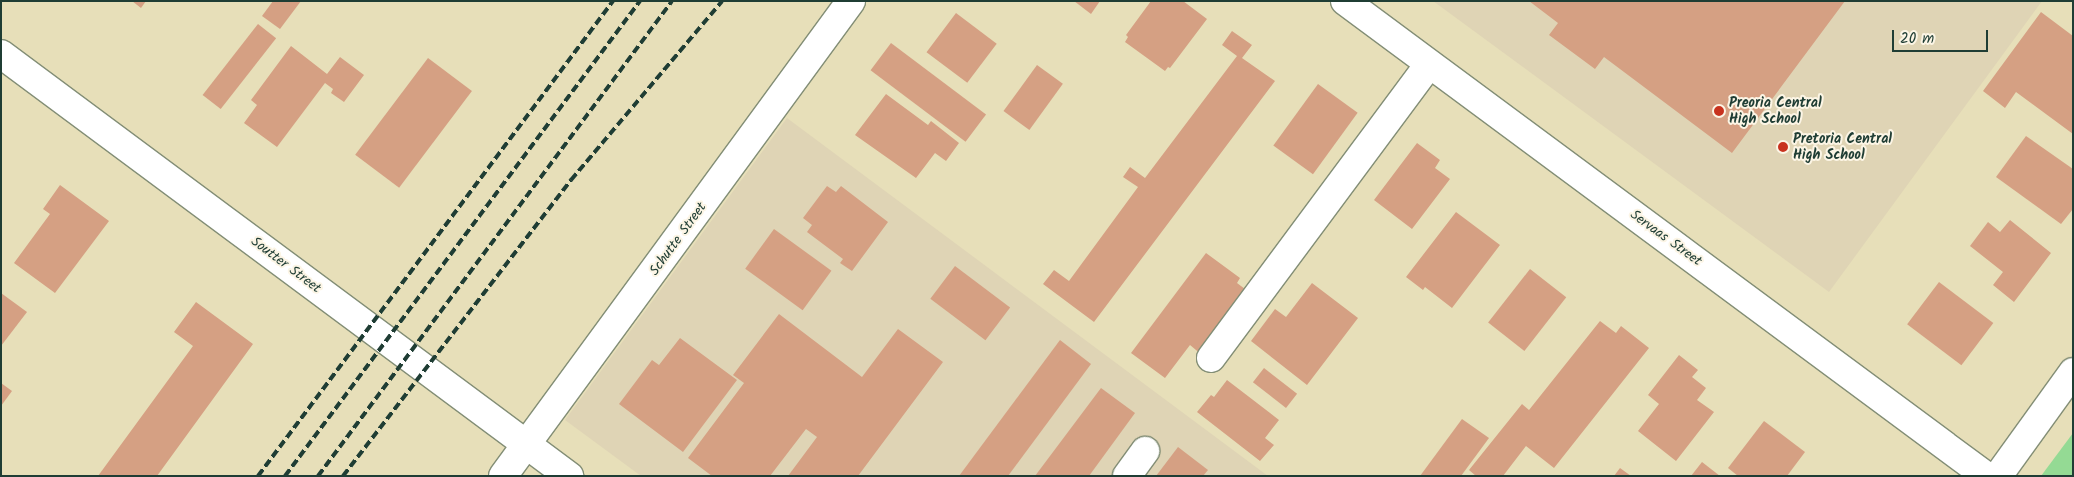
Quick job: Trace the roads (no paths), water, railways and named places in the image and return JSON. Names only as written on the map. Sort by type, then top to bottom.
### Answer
[{"type":"street","name":"Schutte Street","points":[[504,476],[852,1]]},
{"type":"street","name":"Servaas Street","points":[[1345,1],[1986,476]]},
{"type":"street","name":"Soutter Street","points":[[1,54],[569,476]]},
{"type":"street","points":[[1211,358],[1429,64]]},
{"type":"street","points":[[1998,476],[2073,372]]},
{"type":"street","points":[[1126,476],[1145,451]]},
{"type":"railway","points":[[258,476],[613,1]]},
{"type":"railway","points":[[285,476],[640,1]]},
{"type":"railway","points":[[318,476],[672,1]]},
{"type":"railway","points":[[343,476],[571,180],[722,1]]},
{"type":"place","name":"Preoria Central High School","points":[[1719,111]]},
{"type":"place","name":"Pretoria Central High School","points":[[1783,147]]}]
